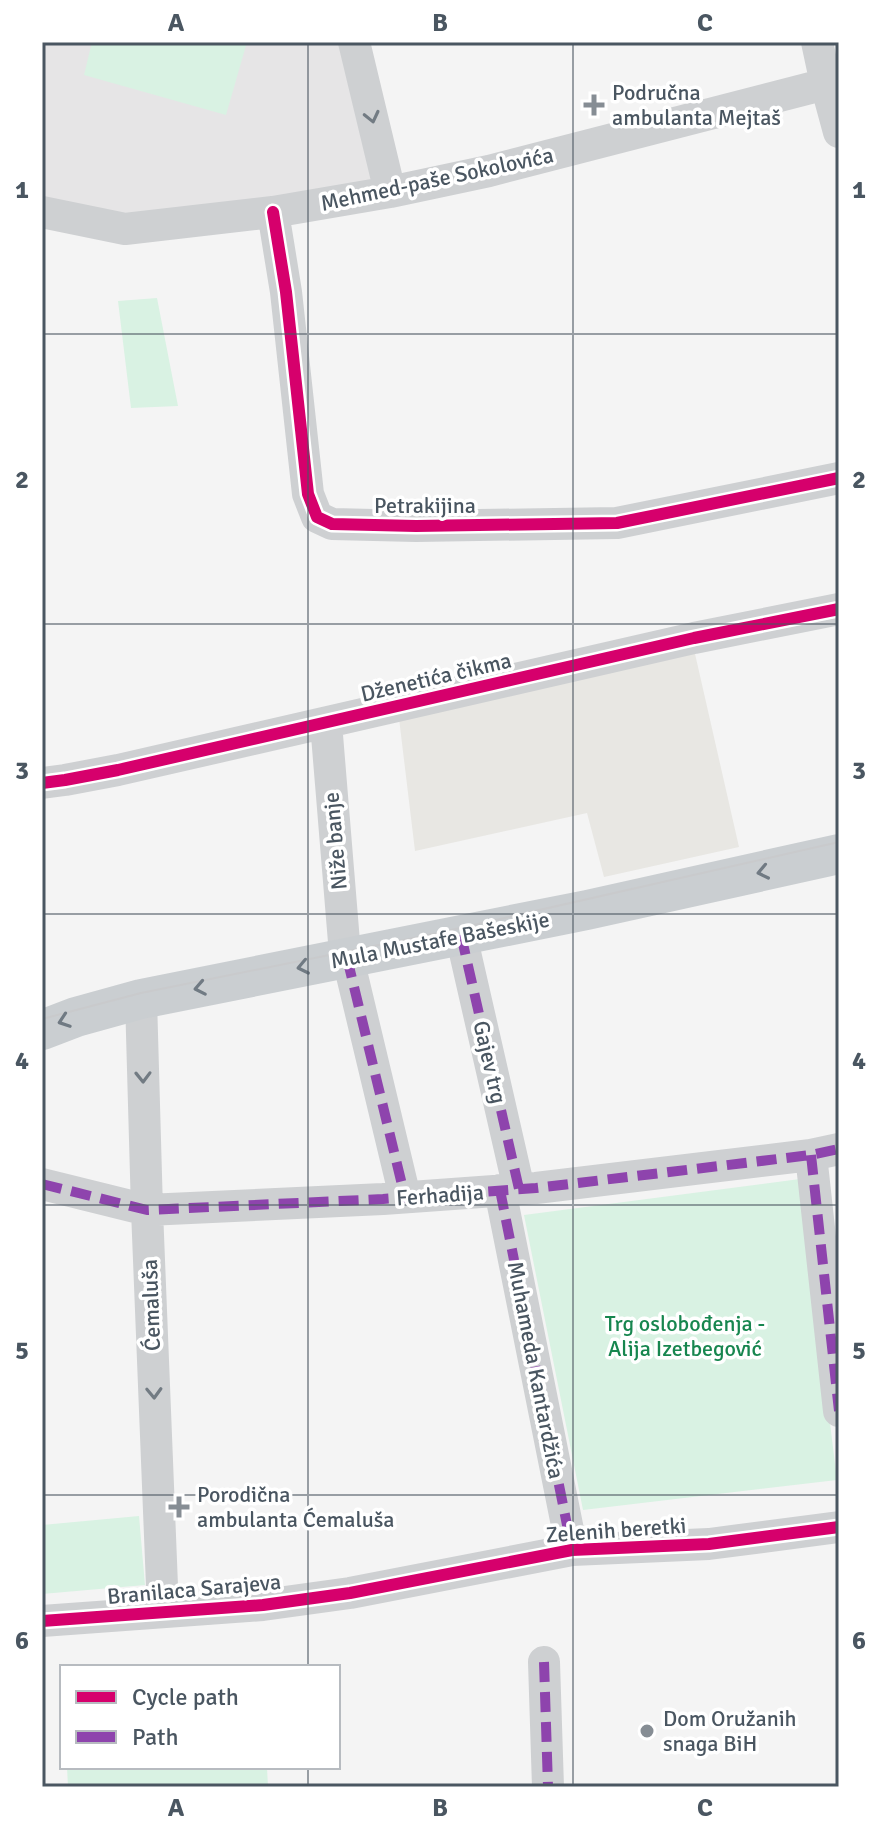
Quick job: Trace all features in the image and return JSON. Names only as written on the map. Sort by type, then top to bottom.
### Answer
[{"type":"main road","name":"Mula Mustafe Bašeskije","points":[[42,1030],[141,999],[587,910],[839,854]]},
{"type":"street","points":[[354,42],[390,192]]},
{"type":"street","points":[[817,42],[839,132]]},
{"type":"street","name":"Mehmed-paše Sokolovića","points":[[42,212],[125,229],[273,212],[489,171],[826,84]]},
{"type":"street","name":"Petrakijina","points":[[273,212],[286,292],[308,494],[317,517],[332,524],[416,526],[617,523],[839,478]]},
{"type":"street","name":"Dženetića čikma","points":[[42,783],[118,770],[694,638],[839,609]]},
{"type":"street","name":"Niže banje","points":[[326,723],[344,942],[405,1197]]},
{"type":"street","name":"Gajev trg","points":[[461,935],[509,1190]]},
{"type":"street","name":"Ćemaluša","points":[[141,999],[163,1611]]},
{"type":"street","points":[[825,1152],[839,1411]]},
{"type":"street","name":"Ferhadija","points":[[42,1184],[147,1210],[509,1190],[825,1152]]},
{"type":"street","name":"Muhameda Kantardžića","points":[[509,1190],[572,1550]]},
{"type":"street","name":"Zelenih beretki","points":[[350,1593],[572,1550],[709,1544],[839,1527]]},
{"type":"street","name":"Branilaca Sarajeva","points":[[42,1621],[263,1605],[350,1593]]},
{"type":"street","points":[[544,1662],[548,1787]]},
{"type":"shaded area","points":[[42,42],[354,42],[390,192],[125,229],[42,210]]},
{"type":"shaded area","points":[[693,645],[739,847],[604,877],[587,813],[415,851],[398,710]]},
{"type":"green space","points":[[92,42],[247,42],[226,115],[84,75]]},
{"type":"green space","points":[[157,298],[178,406],[131,408],[118,301]]},
{"type":"green space","name":"Trg oslobođenja - Alija Izetbegović","points":[[800,1179],[837,1480],[583,1510],[524,1215]]},
{"type":"green space","points":[[139,1516],[145,1585],[42,1594],[42,1525]]},
{"type":"green space","points":[[67,1769],[267,1769],[268,1787],[68,1787]]},
{"type":"tram line","points":[[42,1019],[141,993],[438,933],[839,842]]},
{"type":"marked path","points":[[461,935],[519,1189]]},
{"type":"marked path","points":[[347,958],[405,1197]]},
{"type":"marked path","points":[[42,1184],[147,1210],[536,1188],[839,1149]]},
{"type":"marked path","points":[[811,1155],[839,1411]]},
{"type":"marked path","points":[[500,1190],[572,1550]]},
{"type":"marked path","points":[[544,1662],[548,1787]]},
{"type":"cycle path","points":[[273,212],[286,292],[308,494],[317,517],[332,524],[416,526],[617,523],[839,478]]},
{"type":"cycle path","points":[[42,783],[118,770],[694,638],[839,609]]},
{"type":"cycle path","points":[[42,1621],[263,1605],[350,1593],[572,1550],[709,1544],[839,1527]]},
{"type":"place","name":"Područna ambulanta Mejtaš","points":[[594,105]]},
{"type":"place","name":"Porodična ambulanta Ćemaluša","points":[[179,1507]]},
{"type":"place","name":"Dom Oružanih snaga BiH","points":[[647,1731]]}]
